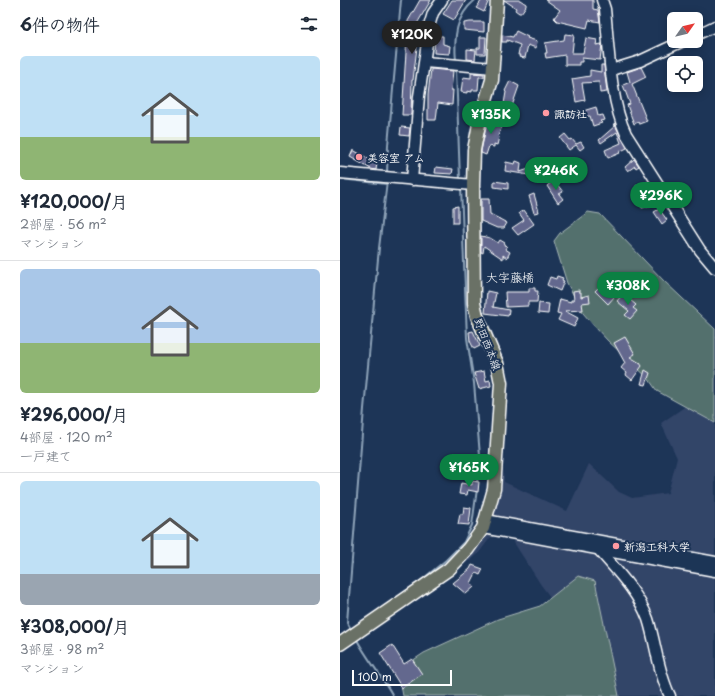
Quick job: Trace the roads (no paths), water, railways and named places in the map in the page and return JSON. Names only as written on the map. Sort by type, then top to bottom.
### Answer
[{"type":"main road","name":"野田西本線","points":[[340,644],[449,569],[468,549],[487,524],[494,489],[501,383],[497,363],[477,316],[474,303],[465,185],[476,136],[492,80],[497,0]]},
{"type":"street","points":[[412,180],[419,96],[431,19],[442,0]]},
{"type":"street","points":[[602,0],[605,9],[611,70],[619,119],[626,134],[700,250],[715,268]]},
{"type":"street","points":[[703,32],[715,26]]},
{"type":"street","points":[[611,70],[640,61],[668,48]]},
{"type":"street","points":[[425,62],[493,68]]},
{"type":"street","points":[[340,173],[465,185]]},
{"type":"street","points":[[487,524],[598,549],[715,571]]},
{"type":"street","points":[[487,524],[715,562]]},
{"type":"street","points":[[598,549],[630,586],[647,618],[670,696]]},
{"type":"waterway","points":[[387,174],[388,145],[401,0]]},
{"type":"waterway","points":[[456,62],[455,44],[457,28],[463,13],[475,0]]},
{"type":"waterway","points":[[456,69],[460,180]]},
{"type":"waterway","points":[[340,179],[387,184]]},
{"type":"waterway","points":[[352,631],[347,622],[364,409],[379,248],[387,181]]},
{"type":"waterway","points":[[461,187],[467,338],[474,383],[480,456],[477,483]]},
{"type":"waterway","points":[[355,627],[424,578],[446,560],[464,542],[472,525],[477,489]]},
{"type":"waterway","points":[[356,638],[393,696]]},
{"type":"place","name":"諏訪社","points":[[546,113]]},
{"type":"place","name":"美容室 アム","points":[[359,157]]},
{"type":"place","name":"新潟工科大学","points":[[616,546]]},
{"type":"district","name":"大字藤橋","points":[[510,277]]}]
